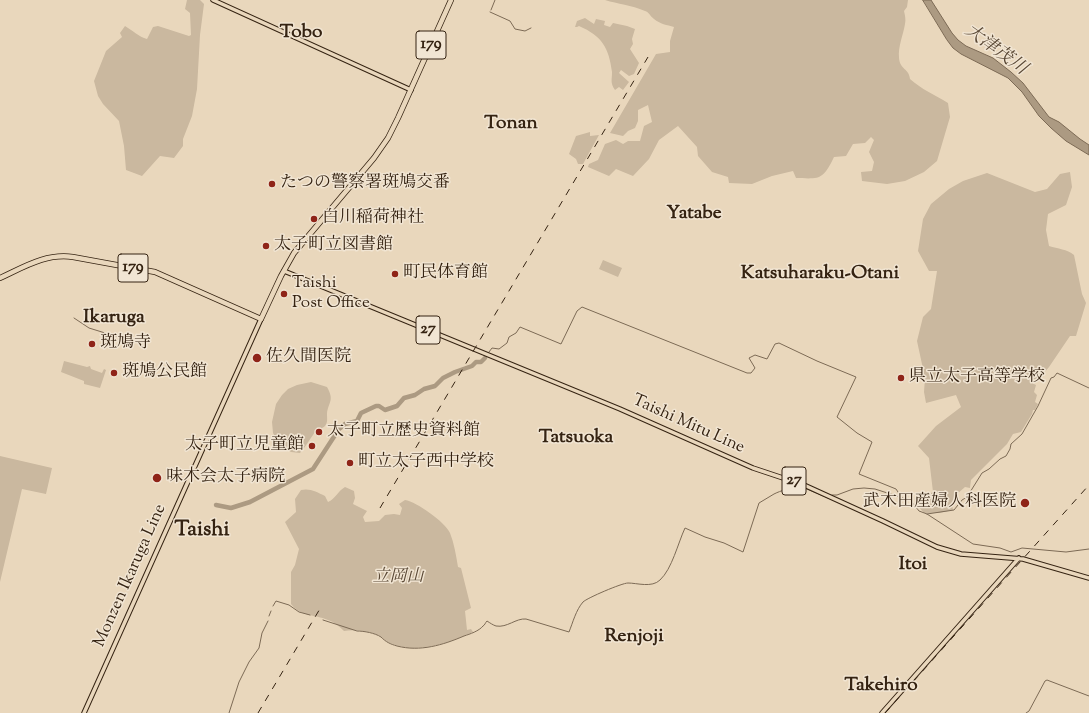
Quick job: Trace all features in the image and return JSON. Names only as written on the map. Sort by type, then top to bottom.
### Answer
[{"type":"highway","name":"179","points":[[0,278],[45,258],[60,256],[73,257],[155,272],[262,319],[284,271],[297,249],[380,150],[393,129],[451,0]]},
{"type":"main road","points":[[212,0],[411,90]]},
{"type":"main road","name":"Taishi Mitu Line","points":[[284,271],[620,409],[753,468],[797,482],[937,547],[962,554],[1019,558],[1089,578]]},
{"type":"main road","name":"Monzen Ikaruga Line","points":[[84,713],[262,319]]},
{"type":"main road","points":[[882,713],[1019,558]]},
{"type":"green space","points":[[187,0],[200,0],[204,4],[200,35],[197,89],[192,116],[183,139],[183,146],[174,158],[160,156],[142,176],[126,170],[124,146],[119,121],[103,104],[98,96],[94,81],[106,51],[122,37],[120,33],[125,26],[147,39],[153,27],[158,26],[189,36],[191,35],[190,13],[185,9]]},
{"type":"green space","points":[[605,0],[908,0],[907,7],[904,11],[905,22],[899,49],[901,65],[914,83],[948,103],[950,117],[937,161],[924,172],[905,181],[887,184],[862,181],[861,172],[872,171],[874,162],[869,152],[874,140],[871,137],[865,143],[853,144],[846,156],[834,157],[827,170],[816,178],[796,178],[793,171],[772,176],[752,184],[729,183],[728,177],[712,172],[698,156],[697,147],[678,126],[659,140],[649,159],[633,176],[616,169],[609,176],[588,167],[589,164],[598,160],[605,144],[616,140],[623,144],[628,141],[640,141],[644,126],[652,122],[648,105],[638,110],[638,121],[635,128],[628,131],[623,136],[610,133],[656,54],[670,52],[670,41],[674,27],[659,22],[649,13],[635,7]]},
{"type":"green space","points":[[585,18],[594,24],[596,19],[605,21],[604,25],[610,27],[613,23],[635,29],[632,39],[633,44],[630,49],[639,63],[634,74],[629,76],[621,70],[619,73],[629,82],[623,90],[619,87],[615,90],[612,85],[611,64],[603,44],[587,30],[579,26],[575,27],[577,21]]},
{"type":"green space","points":[[590,132],[590,136],[599,135],[583,164],[578,164],[576,159],[569,154],[576,136]]},
{"type":"green space","points":[[1070,172],[1072,187],[1066,205],[1048,214],[1046,230],[1049,246],[1065,250],[1074,255],[1082,294],[1086,303],[1076,336],[1070,336],[1049,367],[1038,380],[1033,379],[1032,383],[1036,385],[1034,392],[1037,395],[1035,402],[1038,404],[1021,432],[1013,434],[1007,444],[971,480],[970,488],[965,487],[957,494],[952,505],[953,510],[939,513],[924,513],[916,504],[922,497],[933,492],[929,458],[918,446],[936,426],[961,407],[956,395],[926,403],[924,392],[925,378],[917,341],[923,317],[931,309],[937,271],[929,271],[918,251],[923,219],[931,204],[949,189],[963,181],[987,173],[1035,192],[1047,189],[1060,174]]},
{"type":"green space","points":[[603,260],[622,268],[618,277],[599,269]]},
{"type":"green space","points":[[64,361],[87,367],[90,366],[91,369],[102,373],[104,369],[106,370],[100,388],[84,384],[84,381],[61,372]]},
{"type":"green space","points":[[311,382],[327,387],[331,395],[327,414],[327,423],[324,427],[316,431],[300,453],[291,452],[279,444],[273,433],[272,422],[276,404],[288,389],[297,385]]},
{"type":"green space","points":[[0,456],[52,468],[46,494],[22,489],[0,582]]},
{"type":"green space","name":"立岡山","points":[[345,487],[354,491],[355,498],[353,504],[367,511],[363,517],[365,522],[379,521],[385,515],[400,515],[402,508],[399,504],[405,500],[423,508],[443,523],[450,533],[458,567],[461,568],[471,608],[465,611],[467,630],[471,629],[473,632],[432,646],[410,648],[386,641],[380,636],[372,633],[357,630],[344,631],[332,622],[323,618],[299,611],[291,604],[291,572],[295,565],[299,549],[285,522],[296,512],[295,499],[301,490],[307,490],[325,496],[328,502]]},
{"type":"shaded area","points":[[923,0],[931,0],[958,40],[966,46],[993,58],[1023,83],[1049,117],[1059,122],[1089,145],[1089,155],[1066,141],[1051,128],[1039,116],[1022,92],[1008,78],[961,54],[953,48]]},
{"type":"waterway","points":[[491,10],[495,0]]},
{"type":"waterway","points":[[490,12],[510,21],[515,29],[525,31],[531,28]]},
{"type":"waterway","points":[[489,352],[492,348],[499,349],[507,343],[509,337],[516,333],[520,327],[561,344],[577,311],[582,307],[747,373],[751,373],[755,368],[749,358],[755,355],[767,359],[775,344],[779,343],[856,377],[837,417],[857,433],[872,442],[859,474],[896,489],[902,498]]},
{"type":"waterway","points":[[74,318],[89,328],[118,337]]},
{"type":"waterway","points":[[216,505],[231,508],[250,502],[313,469],[339,429],[345,424],[357,421],[361,413],[376,406],[379,406],[385,410],[397,406],[404,398],[435,386],[443,378],[472,366],[476,362],[481,362],[485,358]]},
{"type":"waterway","points":[[927,514],[954,510],[962,500],[967,497],[982,473],[1006,456],[1011,444],[1022,434],[1038,406],[1051,378],[1057,373],[1089,388]]},
{"type":"waterway","points":[[323,620],[357,631],[376,634],[388,643],[406,648],[423,648],[440,645],[477,631],[487,621],[495,626],[500,626],[526,619],[569,632],[578,609],[586,600],[605,591],[628,583],[653,584],[660,580],[671,563],[685,528],[743,552],[759,503],[795,484],[828,498]]},
{"type":"waterway","points":[[832,495],[837,495],[853,489],[875,489],[909,500],[919,511],[927,514],[973,544],[1000,548],[1011,552],[1022,548],[1066,552],[1089,549]]},
{"type":"waterway","points":[[273,606],[276,601],[289,605],[299,612],[310,615]]},
{"type":"waterway","points":[[269,616],[271,611]]},
{"type":"waterway","points":[[229,713],[239,682],[249,662],[259,648],[262,633],[268,621]]},
{"type":"waterway","points":[[1026,713],[1029,711],[1045,681],[1047,680],[1089,696]]},
{"type":"railway","points":[[380,508],[648,57]]},
{"type":"railway","points":[[885,713],[1089,485]]},
{"type":"railway","points":[[258,713],[321,607]]},
{"type":"place","name":"たつの警察署斑鳩交番","points":[[272,184]]},
{"type":"place","name":"白川稲荷神社","points":[[314,219]]},
{"type":"place","name":"太子町立図書館","points":[[266,246]]},
{"type":"place","name":"町民体育館","points":[[395,274]]},
{"type":"place","name":"Taishi Post Office","points":[[284,294]]},
{"type":"place","name":"斑鳩寺","points":[[92,344]]},
{"type":"place","name":"佐久間医院","points":[[257,358]]},
{"type":"place","name":"斑鳩公民館","points":[[114,373]]},
{"type":"place","name":"県立太子高等学校","points":[[901,378]]},
{"type":"place","name":"太子町立歴史資料館","points":[[319,432]]},
{"type":"place","name":"太子町立児童館","points":[[312,446]]},
{"type":"place","name":"町立太子西中学校","points":[[350,463]]},
{"type":"place","name":"味木会太子病院","points":[[157,478]]},
{"type":"place","name":"武木田産婦人科医院","points":[[1025,503]]},
{"type":"district","name":"Tobo","points":[[301,34]]},
{"type":"district","name":"Tonan","points":[[511,125]]},
{"type":"district","name":"Yatabe","points":[[694,215]]},
{"type":"district","name":"Katsuharaku-Otani","points":[[820,275]]},
{"type":"district","name":"Ikaruga","points":[[114,319]]},
{"type":"district","name":"Tatsuoka","points":[[576,439]]},
{"type":"district","name":"Taishi","points":[[202,531]]},
{"type":"district","name":"Itoi","points":[[913,566]]},
{"type":"district","name":"Renjoji","points":[[634,638]]},
{"type":"district","name":"Takehiro","points":[[881,687]]},
{"type":"water label","name":"大津茂川","points":[[995,51]]}]
